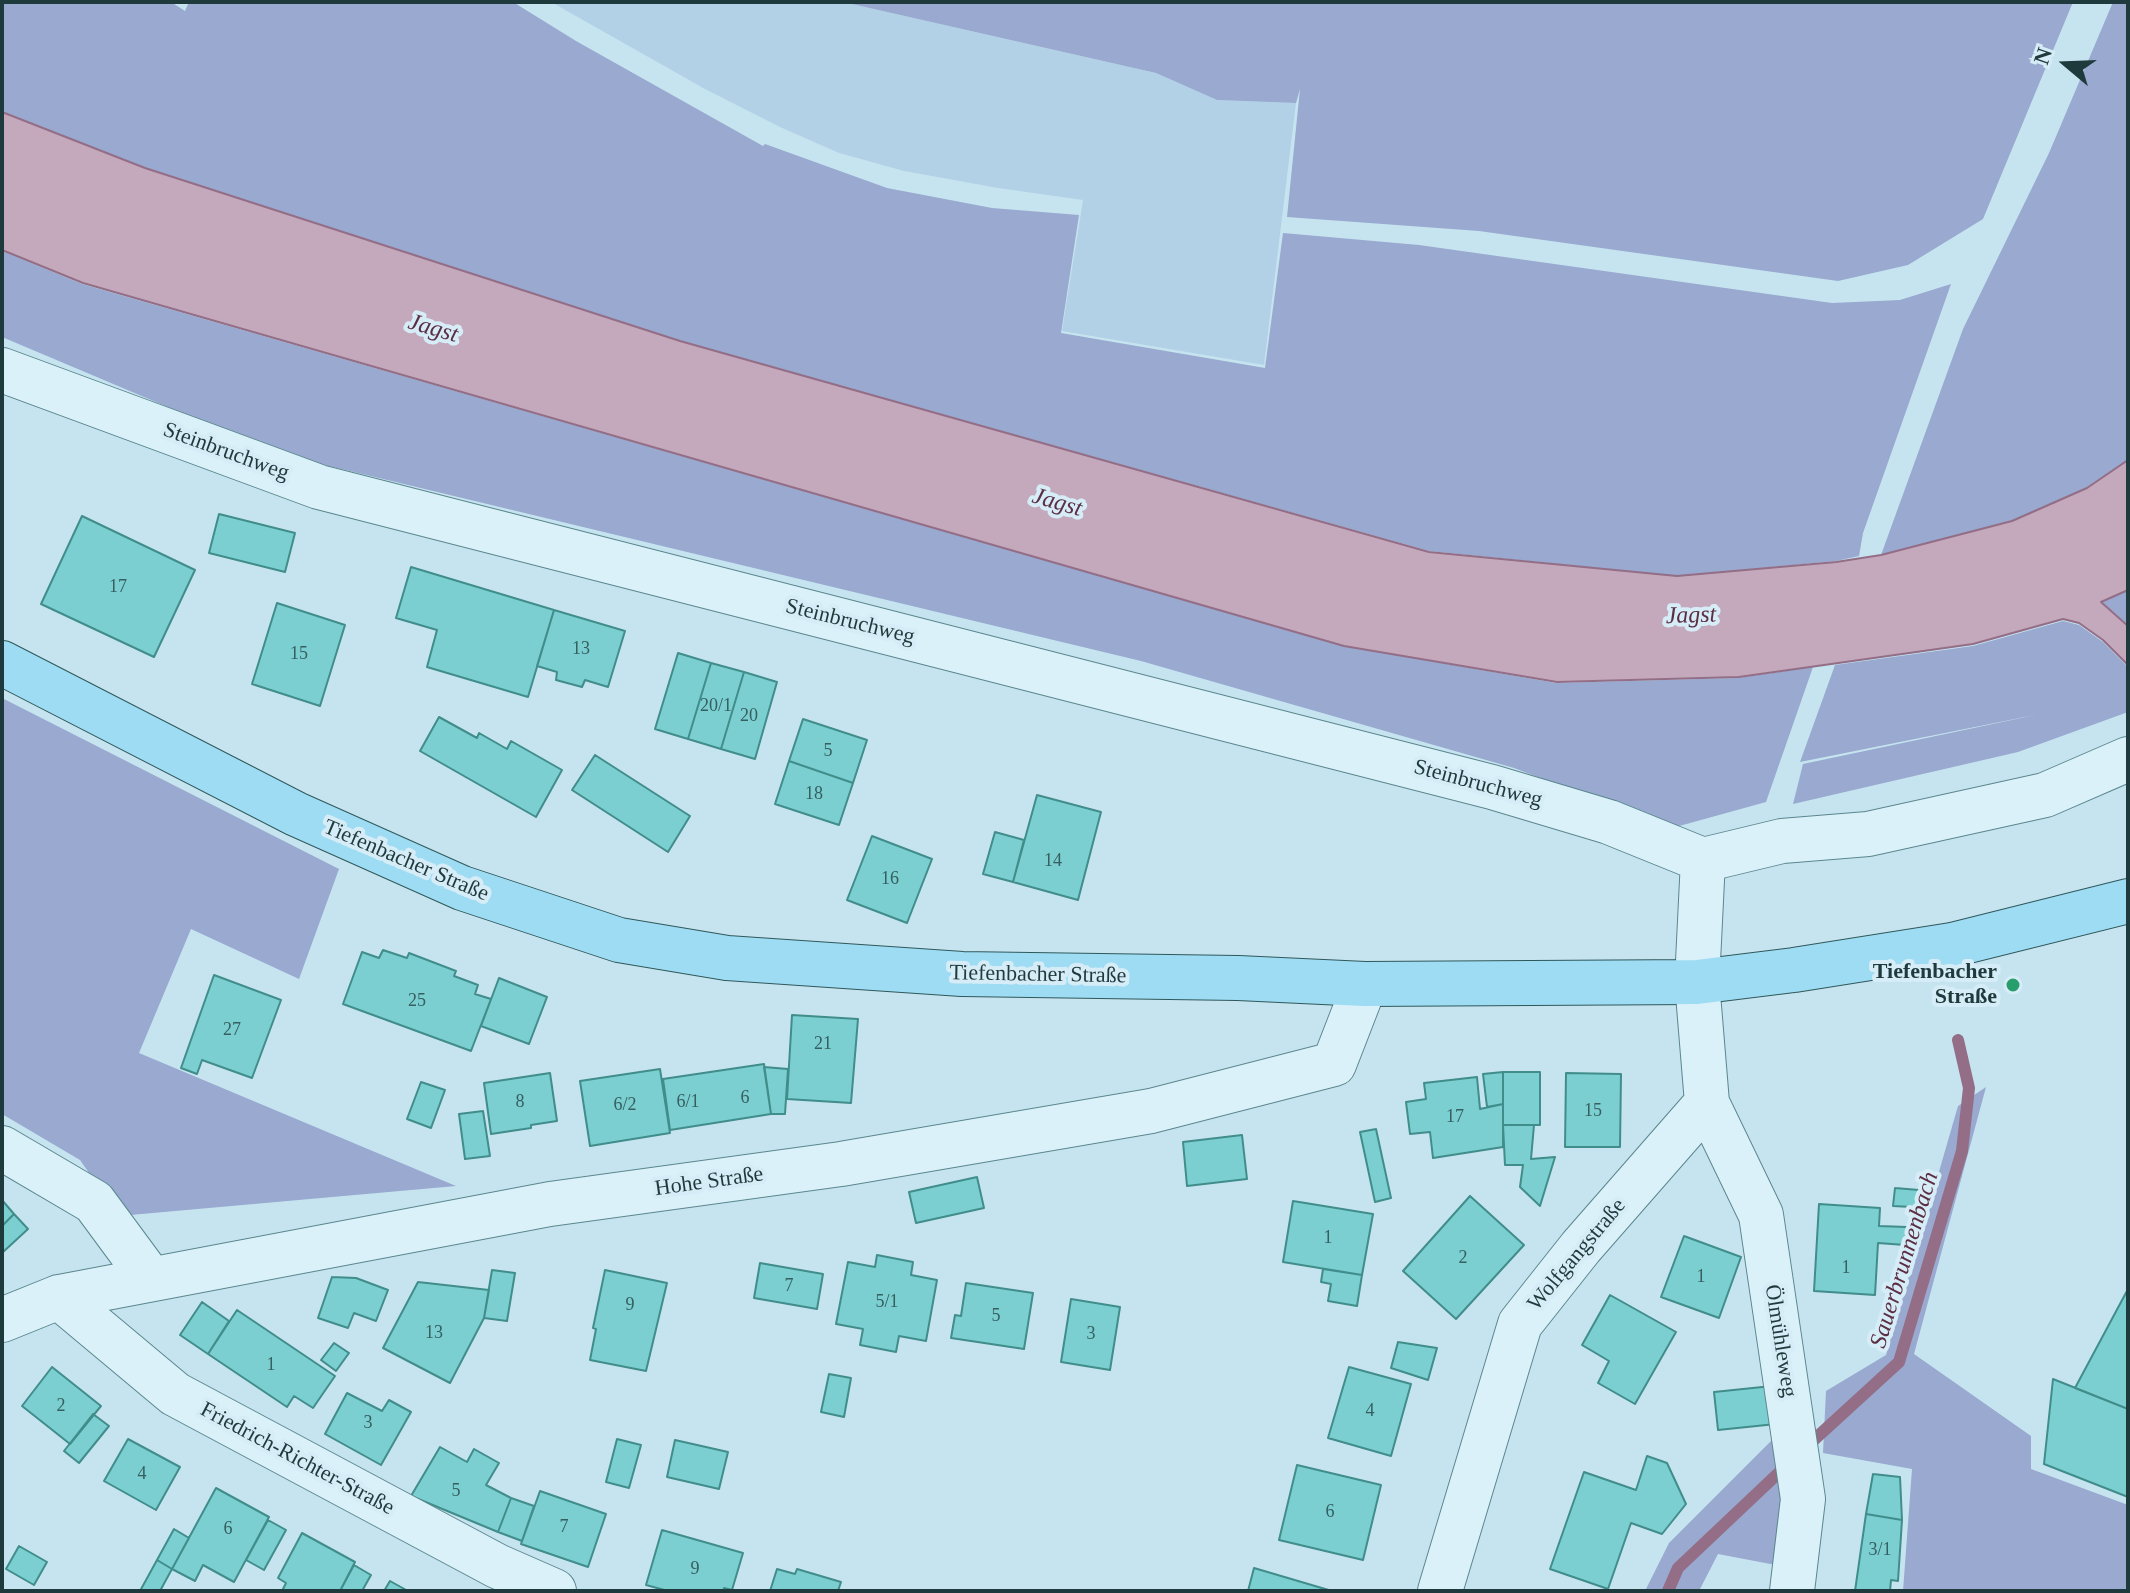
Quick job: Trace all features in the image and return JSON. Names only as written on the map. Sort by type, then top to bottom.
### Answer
[{"type":"main road","name":"Tiefenbacher Straße","points":[[2,663],[296,814],[462,888],[619,940],[727,958],[962,974],[1238,978],[1365,984],[1697,982],[1952,945],[2128,901]]},
{"type":"street","name":"Steinbruchweg","points":[[2,370],[319,487],[1492,787],[1609,822],[1703,860]]},
{"type":"street","points":[[1707,1103],[1697,982],[1703,860],[1782,841],[1868,834],[2045,795],[2128,759]]},
{"type":"street","name":"Hohe Straße","points":[[2,1320],[59,1297],[550,1204],[841,1164],[1151,1111],[1334,1064],[1365,984]]},
{"type":"street","name":"Wolfgangstraße","points":[[1440,1591],[1520,1324],[1581,1247],[1707,1103]]},
{"type":"street","name":"Ölmühleweg","points":[[1707,1103],[1761,1215],[1803,1499],[1792,1591]]},
{"type":"street","points":[[2,1148],[94,1202],[150,1278]]},
{"type":"street","name":"Friedrich-Richter-Straße","points":[[59,1297],[175,1394],[491,1579],[554,1591]]},
{"type":"shaded area","points":[[2,2],[171,2],[185,11],[189,2],[513,2],[763,146],[765,144],[887,188],[992,208],[1079,215],[1061,333],[1265,368],[1283,233],[1419,245],[1832,303],[1900,300],[1951,284],[1863,533],[1859,556],[1836,561],[1677,576],[1429,551],[680,341],[145,168],[2,112]]},
{"type":"shaded area","points":[[551,2],[843,2],[1156,73],[1217,100],[1296,103],[1264,365],[1062,331],[1083,200],[904,171],[839,153],[705,89]]},
{"type":"shaded area","points":[[843,2],[2073,2],[1983,219],[1908,265],[1838,281],[1479,231],[1287,217],[1300,89],[1296,103],[1217,100],[1156,73]]},
{"type":"shaded area","points":[[2113,2],[2128,2],[2128,460],[2087,488],[2012,521],[1881,555],[1963,329],[2049,153]]},
{"type":"shaded area","points":[[2,251],[82,284],[1344,646],[1556,683],[1738,678],[1813,667],[1766,802],[1672,828],[1514,768],[1141,661],[279,454],[2,337]]},
{"type":"shaded area","points":[[2128,590],[2128,625],[2102,602]]},
{"type":"shaded area","points":[[2063,621],[2079,625],[2103,642],[2128,667],[2128,712],[2018,752],[1793,804],[1803,764],[2040,714],[1800,762],[1835,665],[1973,646]]},
{"type":"shaded area","points":[[2,698],[339,869],[299,979],[191,929],[139,1053],[456,1186],[119,1216],[80,1160],[2,1114]]},
{"type":"shaded area","points":[[1986,1087],[1914,1354],[2031,1436],[2031,1469],[2128,1505],[2128,1582],[2125,1591],[1903,1591],[1912,1469],[1823,1453],[1826,1391],[1886,1355],[1958,1106]]},
{"type":"shaded area","points":[[1775,1437],[1784,1499],[1781,1566],[1718,1554],[1699,1591],[1645,1591],[1669,1543]]},
{"type":"water","name":"Jagst","points":[[2,112],[145,168],[680,341],[1429,552],[1677,576],[1836,562],[1881,555],[2012,521],[2087,488],[2128,460],[2128,590],[2101,602],[2128,626],[2128,665],[2103,640],[2079,623],[2063,619],[1973,644],[1739,677],[1557,682],[1344,646],[83,283],[2,250]]},
{"type":"building","points":[[219,514],[295,533],[285,572],[209,553]]},
{"type":"building","points":[[82,516],[195,570],[154,657],[41,604]]},
{"type":"building","points":[[411,567],[554,610],[528,697],[427,667],[437,630],[396,618]]},
{"type":"building","points":[[277,603],[345,625],[320,706],[252,684]]},
{"type":"building","points":[[554,610],[625,631],[608,687],[585,680],[582,687],[556,680],[557,672],[537,666]]},
{"type":"building","points":[[678,653],[711,663],[688,739],[655,729]]},
{"type":"building","points":[[711,663],[744,672],[721,749],[688,739]]},
{"type":"building","points":[[744,672],[777,682],[755,759],[721,749]]},
{"type":"building","points":[[439,717],[477,738],[479,733],[507,749],[511,741],[562,770],[536,817],[420,751]]},
{"type":"building","points":[[803,719],[867,740],[853,783],[789,761]]},
{"type":"building","points":[[595,755],[690,816],[668,852],[572,790]]},
{"type":"building","points":[[789,761],[853,783],[839,825],[775,804]]},
{"type":"building","points":[[1037,795],[1101,812],[1078,900],[1013,882]]},
{"type":"building","points":[[995,832],[1024,840],[1013,882],[983,874]]},
{"type":"building","points":[[872,836],[932,859],[907,923],[847,900]]},
{"type":"building","points":[[383,950],[407,958],[409,953],[456,971],[454,976],[478,985],[475,994],[491,999],[471,1051],[343,1004],[362,952],[379,958]]},
{"type":"building","points":[[214,975],[281,1000],[252,1078],[202,1060],[197,1074],[181,1068]]},
{"type":"building","points":[[499,978],[547,997],[529,1044],[481,1026]]},
{"type":"building","points":[[792,1015],[858,1019],[851,1103],[787,1099]]},
{"type":"building","points":[[764,1064],[771,1114],[670,1130],[663,1079]]},
{"type":"building","points":[[764,1067],[788,1069],[785,1114],[771,1114]]},
{"type":"building","points":[[660,1069],[670,1133],[590,1146],[580,1081]]},
{"type":"building","points":[[1503,1072],[1503,1104],[1487,1107],[1483,1074]]},
{"type":"building","points":[[1503,1072],[1540,1072],[1540,1125],[1503,1125]]},
{"type":"building","points":[[550,1073],[557,1121],[491,1134],[484,1083]]},
{"type":"building","points":[[1566,1073],[1621,1074],[1620,1147],[1565,1147]]},
{"type":"building","points":[[1477,1077],[1480,1109],[1503,1104],[1503,1147],[1433,1158],[1430,1132],[1410,1134],[1406,1102],[1426,1099],[1424,1083]]},
{"type":"building","points":[[421,1082],[445,1090],[431,1128],[407,1119]]},
{"type":"building","points":[[483,1111],[490,1156],[465,1159],[459,1114]]},
{"type":"building","points":[[1503,1125],[1534,1125],[1531,1159],[1555,1157],[1540,1206],[1520,1187],[1523,1165],[1505,1165]]},
{"type":"building","points":[[1376,1129],[1391,1198],[1375,1202],[1360,1132]]},
{"type":"building","points":[[1242,1135],[1247,1179],[1187,1186],[1183,1142]]},
{"type":"building","points":[[977,1177],[984,1208],[916,1223],[909,1192]]},
{"type":"building","points":[[1895,1188],[1931,1191],[1930,1208],[1893,1206]]},
{"type":"building","points":[[1470,1196],[1524,1245],[1456,1319],[1403,1271]]},
{"type":"building","points":[[2,1200],[14,1214],[2,1226]]},
{"type":"building","points":[[1293,1201],[1373,1214],[1362,1275],[1283,1262]]},
{"type":"building","points":[[1819,1204],[1880,1208],[1879,1226],[1907,1227],[1905,1245],[1878,1243],[1875,1295],[1814,1291]]},
{"type":"building","points":[[14,1214],[28,1229],[2,1253],[2,1226]]},
{"type":"building","points":[[1684,1236],[1741,1257],[1719,1318],[1661,1297]]},
{"type":"building","points":[[877,1255],[913,1262],[911,1275],[937,1280],[926,1341],[899,1336],[896,1352],[860,1345],[863,1329],[836,1324],[848,1262],[875,1267]]},
{"type":"building","points":[[760,1263],[823,1274],[817,1309],[754,1298]]},
{"type":"building","points":[[1323,1269],[1362,1275],[1357,1306],[1328,1301],[1331,1284],[1321,1282]]},
{"type":"building","points":[[492,1270],[515,1273],[507,1321],[484,1318]]},
{"type":"building","points":[[605,1270],[667,1283],[646,1371],[590,1360]]},
{"type":"building","points":[[332,1277],[356,1278],[388,1290],[376,1321],[354,1313],[348,1328],[318,1318]]},
{"type":"building","points":[[418,1282],[489,1290],[484,1318],[450,1383],[383,1348]]},
{"type":"building","points":[[966,1283],[1033,1293],[1024,1349],[951,1338],[955,1315],[961,1316]]},
{"type":"building","points":[[2128,1289],[2128,1409],[2075,1388]]},
{"type":"building","points":[[1610,1295],[1676,1332],[1635,1404],[1598,1383],[1609,1361],[1582,1345]]},
{"type":"building","points":[[1071,1299],[1120,1307],[1110,1370],[1061,1362]]},
{"type":"building","points":[[202,1302],[229,1321],[208,1354],[180,1335]]},
{"type":"building","points":[[237,1310],[335,1376],[313,1408],[294,1396],[287,1407],[208,1354]]},
{"type":"building","points":[[1398,1342],[1437,1348],[1428,1380],[1391,1368]]},
{"type":"building","points":[[334,1343],[349,1353],[336,1371],[321,1360]]},
{"type":"building","points":[[52,1367],[101,1406],[70,1444],[22,1406]]},
{"type":"building","points":[[1349,1367],[1411,1384],[1391,1456],[1328,1438]]},
{"type":"building","points":[[829,1374],[851,1378],[844,1417],[821,1412]]},
{"type":"building","points":[[2053,1379],[2128,1409],[2128,1497],[2044,1464]]},
{"type":"building","points":[[1772,1386],[1776,1424],[1718,1430],[1714,1392]]},
{"type":"building","points":[[347,1393],[382,1411],[389,1400],[411,1412],[381,1465],[325,1434]]},
{"type":"building","points":[[93,1414],[109,1426],[79,1463],[64,1451]]},
{"type":"building","points":[[128,1439],[180,1467],[156,1510],[104,1481]]},
{"type":"building","points":[[617,1439],[641,1445],[629,1488],[606,1482]]},
{"type":"building","points":[[675,1440],[728,1452],[719,1489],[667,1477]]},
{"type":"building","points":[[440,1447],[467,1462],[474,1449],[499,1463],[486,1485],[511,1498],[498,1532],[411,1496]]},
{"type":"building","points":[[1647,1456],[1667,1463],[1686,1504],[1662,1534],[1631,1523],[1608,1589],[1550,1569],[1584,1472],[1636,1490]]},
{"type":"building","points":[[1297,1465],[1381,1485],[1363,1560],[1279,1540]]},
{"type":"building","points":[[1873,1474],[1900,1477],[1902,1520],[1866,1514]]},
{"type":"building","points":[[216,1488],[269,1517],[234,1582],[203,1565],[195,1581],[172,1569]]},
{"type":"building","points":[[540,1491],[606,1514],[588,1567],[521,1544]]},
{"type":"building","points":[[511,1498],[534,1506],[522,1541],[498,1532]]},
{"type":"building","points":[[1866,1514],[1902,1520],[1898,1581],[1891,1580],[1890,1591],[1855,1591]]},
{"type":"building","points":[[268,1520],[286,1530],[264,1570],[246,1560]]},
{"type":"building","points":[[174,1529],[189,1538],[172,1569],[157,1560]]},
{"type":"building","points":[[662,1530],[743,1553],[732,1590],[668,1591],[646,1585]]},
{"type":"building","points":[[302,1533],[355,1562],[340,1591],[282,1591],[286,1583],[278,1578]]},
{"type":"building","points":[[19,1546],[47,1562],[34,1585],[6,1569]]},
{"type":"building","points":[[157,1560],[172,1569],[160,1591],[140,1591]]},
{"type":"building","points":[[354,1565],[371,1575],[362,1591],[340,1591]]},
{"type":"building","points":[[1254,1568],[1332,1591],[1248,1591]]},
{"type":"building","points":[[777,1569],[795,1574],[797,1569],[841,1582],[838,1591],[770,1591]]},
{"type":"building","points":[[390,1581],[408,1591],[384,1591]]},
{"type":"waterway","name":"Sauerbrunnenbach","points":[[1805,1448],[1899,1362],[1962,1151],[1969,1088],[1958,1040]]},
{"type":"waterway","name":"Sauerbrunnenbach","points":[[1668,1591],[1678,1568],[1788,1464]]},
{"type":"place","name":"Tiefenbacher Straße","points":[[2013,985]]}]
